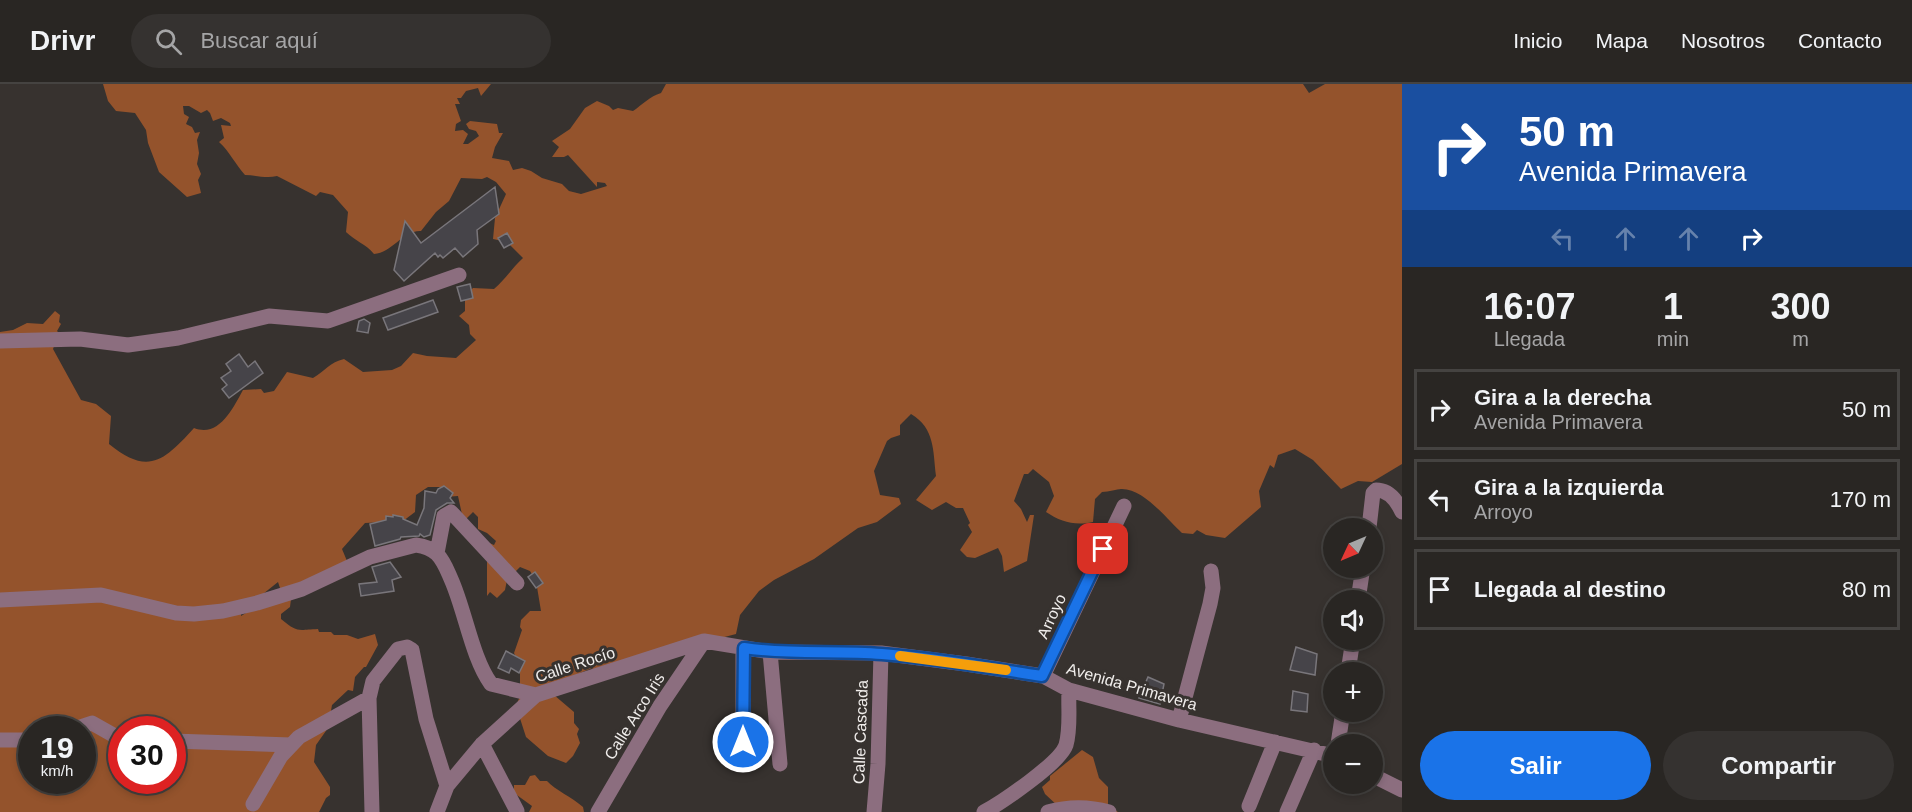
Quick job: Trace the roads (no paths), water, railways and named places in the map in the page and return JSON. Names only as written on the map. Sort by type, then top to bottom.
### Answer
[{"type":"street","points":[[0,341],[80,339],[128,345],[178,338],[269,316],[328,321],[459,275]]},
{"type":"street","points":[[1370,518],[1373,493],[1378,490],[1390,494],[1402,512]]},
{"type":"street","name":"Arroyo","points":[[1042,676],[1124,506]]},
{"type":"street","points":[[437,553],[444,516],[451,512],[517,583]]},
{"type":"street","points":[[0,600],[101,595],[176,613],[223,611],[302,589],[370,557],[416,545],[437,553],[452,582],[486,678],[495,686],[536,695]]},
{"type":"street","points":[[1179,720],[1210,603],[1213,588],[1211,571]]},
{"type":"street","name":"Avenida Primavera","points":[[704,641],[770,652],[881,654],[1042,676],[1069,690],[1179,720],[1323,753]]},
{"type":"street","name":"Calle Rocío","points":[[437,812],[447,786],[482,744],[536,695],[704,641]]},
{"type":"street","name":"Calle Arco Iris","points":[[598,812],[660,706],[704,641]]},
{"type":"street","points":[[372,812],[369,698],[373,681],[398,649],[407,646],[412,650],[426,719],[447,786]]},
{"type":"street","points":[[743,742],[744,648]]},
{"type":"street","points":[[770,652],[780,764]]},
{"type":"street","name":"Calle Cascada","points":[[874,812],[878,764],[881,654]]},
{"type":"street","points":[[984,812],[1005,807],[1063,752],[1068,734],[1069,690]]},
{"type":"street","points":[[253,804],[281,756],[291,745],[312,729],[369,698]]},
{"type":"street","points":[[0,740],[18,740]]},
{"type":"street","points":[[186,741],[291,745]]},
{"type":"street","points":[[1249,806],[1275,742]]},
{"type":"street","points":[[482,744],[517,811]]},
{"type":"street","points":[[1287,812],[1314,750]]},
{"type":"street","points":[[1383,780],[1402,790]]},
{"type":"street","points":[[1054,811],[1083,807],[1109,812]]}]
